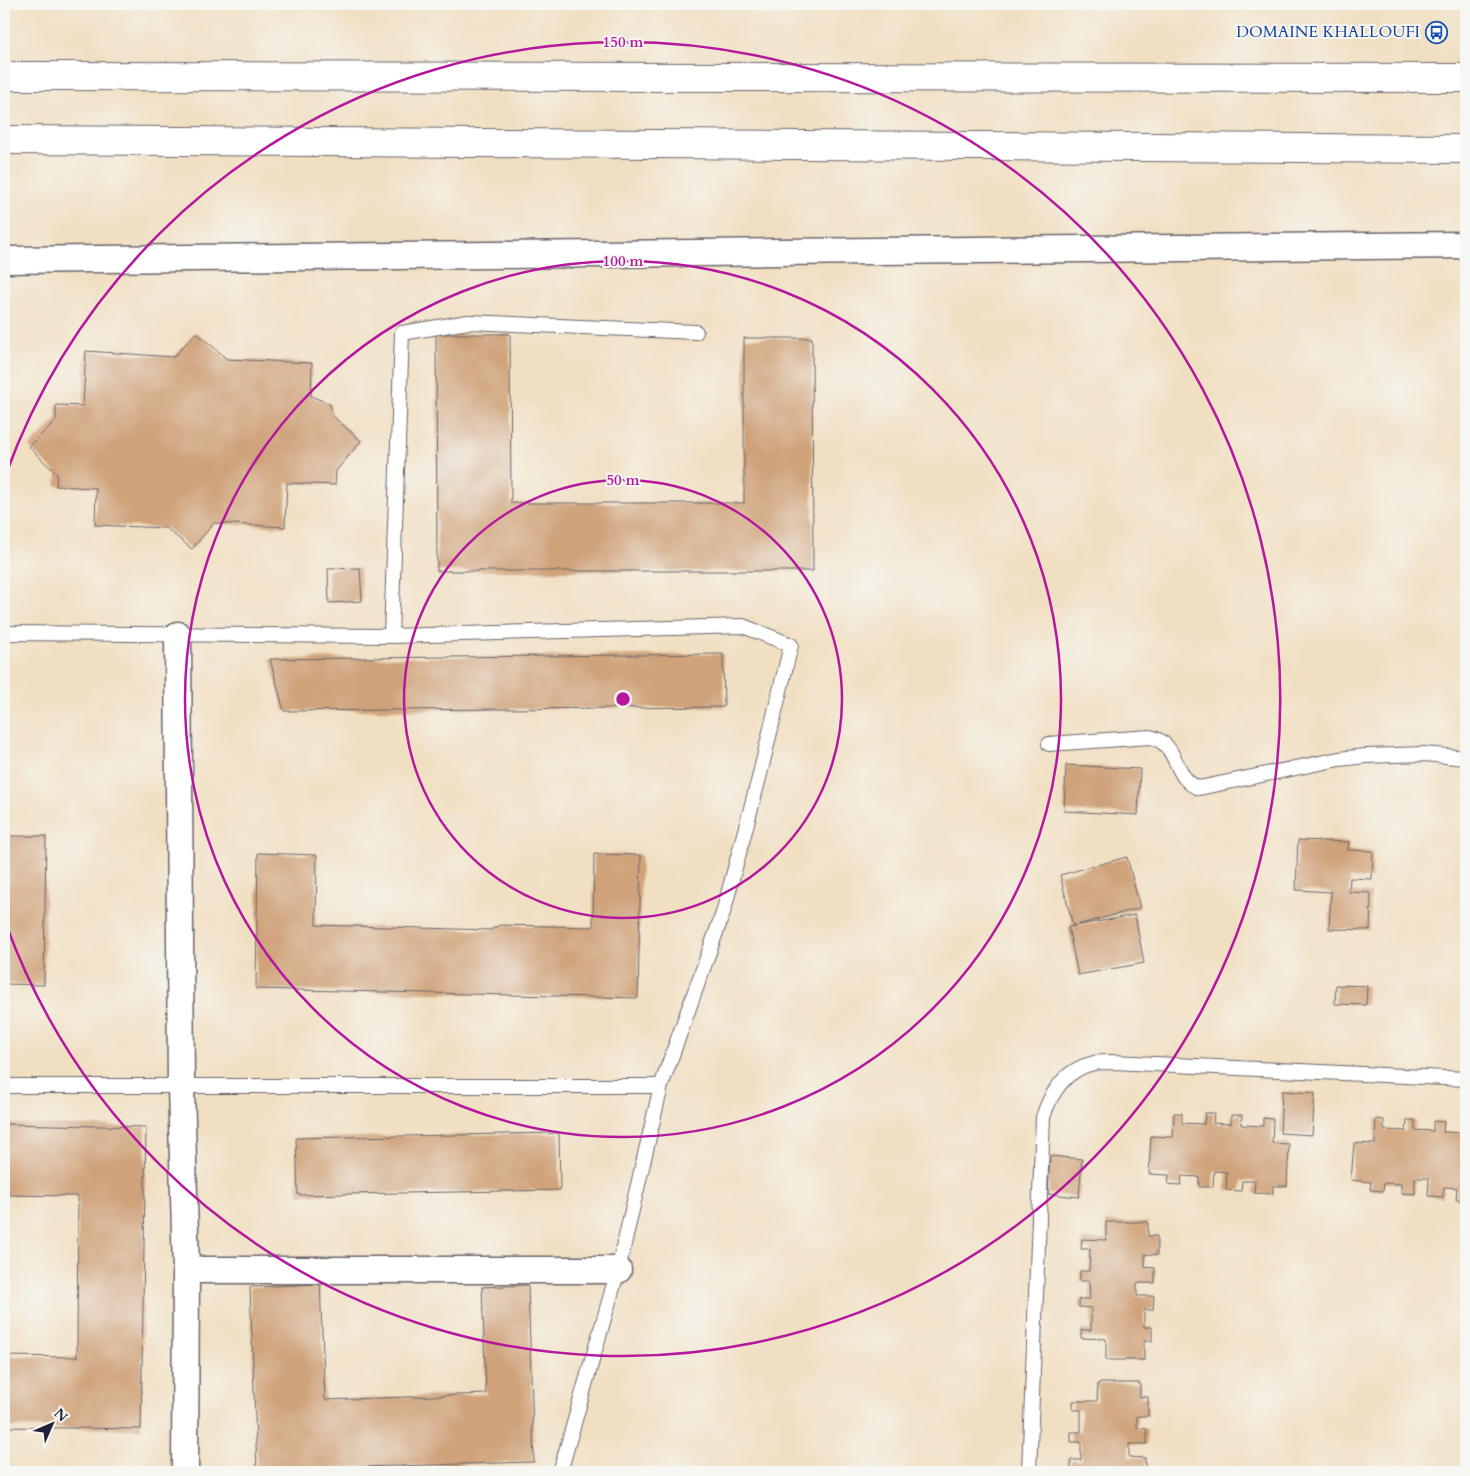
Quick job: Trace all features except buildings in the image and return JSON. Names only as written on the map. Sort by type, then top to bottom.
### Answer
[{"type":"highway","points":[[4,76],[1466,78]]},
{"type":"highway","points":[[4,140],[1466,149]]},
{"type":"street","points":[[4,260],[1466,245]]},
{"type":"street","points":[[178,634],[181,1086],[186,1270],[185,1472]]},
{"type":"street","points":[[186,1270],[618,1270]]},
{"type":"lane","points":[[391,636],[402,333],[468,322],[696,332]]},
{"type":"lane","points":[[4,633],[391,636],[744,626],[791,645],[759,778],[723,913],[660,1086],[618,1270],[560,1472]]},
{"type":"lane","points":[[1049,744],[1157,738],[1169,747],[1187,782],[1199,788],[1366,756],[1424,754],[1466,758]]},
{"type":"lane","points":[[1030,1472],[1043,1117],[1048,1100],[1058,1085],[1069,1075],[1075,1070],[1094,1063],[1113,1062],[1466,1078]]},
{"type":"lane","points":[[4,1086],[660,1086]]},
{"type":"place","name":"DOMAINE KHALLOUFI","points":[[1436,32]]}]
